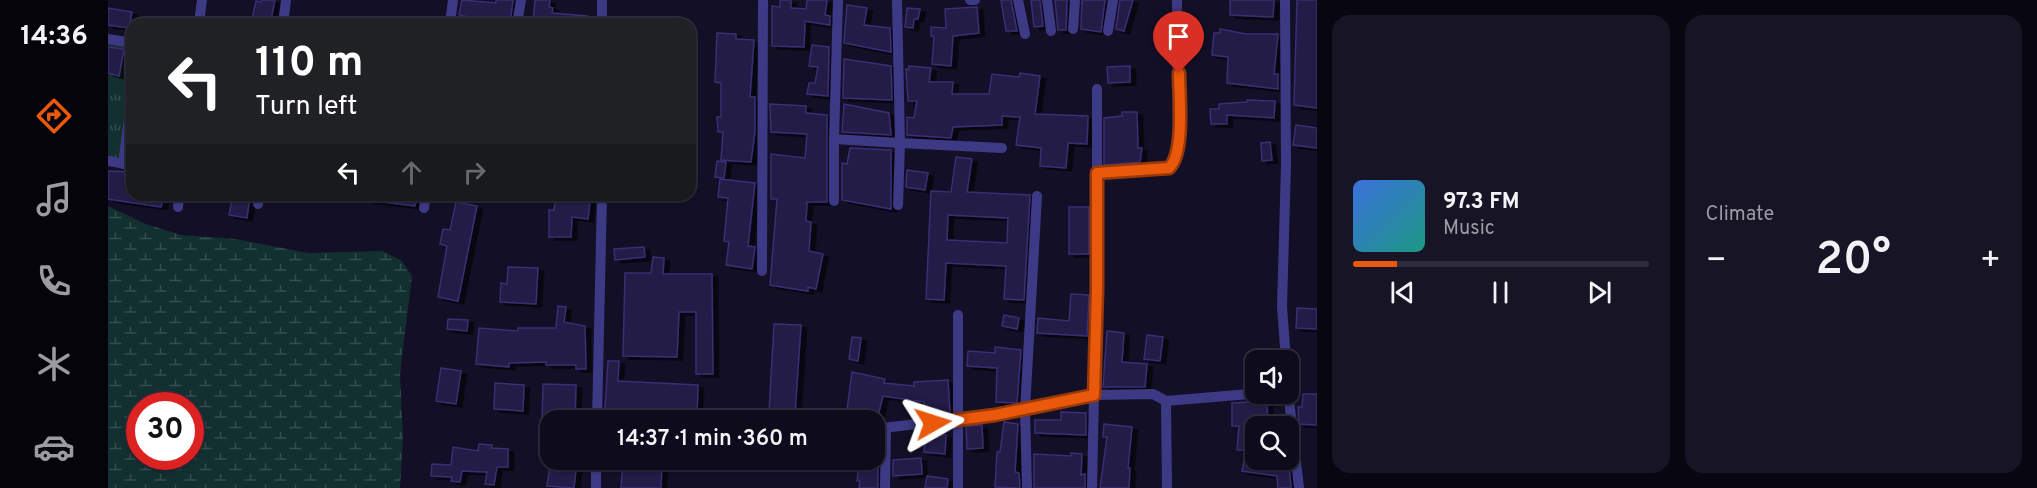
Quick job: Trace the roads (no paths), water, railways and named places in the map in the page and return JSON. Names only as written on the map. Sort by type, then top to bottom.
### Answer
[{"type":"street","points":[[200,18],[202,0]]},
{"type":"street","points":[[284,18],[286,0]]},
{"type":"street","points":[[451,18],[453,0]]},
{"type":"street","points":[[519,18],[521,0]]},
{"type":"street","points":[[602,0],[602,18]]},
{"type":"street","points":[[762,272],[763,0]]},
{"type":"street","points":[[834,201],[838,0]]},
{"type":"street","points":[[897,0],[900,143],[898,205]]},
{"type":"street","points":[[970,0],[975,0]]},
{"type":"street","points":[[1018,0],[1025,34]]},
{"type":"street","points":[[1047,0],[1051,31]]},
{"type":"street","points":[[1073,29],[1075,0]]},
{"type":"street","points":[[1108,31],[1113,0]]},
{"type":"street","points":[[1097,173],[1169,168],[1175,162],[1178,137],[1177,0]]},
{"type":"street","points":[[1285,0],[1286,165],[1281,308],[1285,350]]},
{"type":"street","points":[[108,39],[126,42]]},
{"type":"street","points":[[1092,488],[1097,290],[1096,90]]},
{"type":"street","points":[[834,140],[1002,148]]},
{"type":"street","points":[[108,161],[126,164]]},
{"type":"street","points":[[1027,488],[1025,409],[1037,196]]},
{"type":"street","points":[[178,207],[179,201]]},
{"type":"street","points":[[424,208],[425,201]]},
{"type":"street","points":[[597,410],[602,201]]},
{"type":"street","points":[[958,315],[958,488]]},
{"type":"street","points":[[885,428],[957,421],[1094,395],[1153,394],[1166,401],[1245,394]]},
{"type":"street","points":[[1166,401],[1167,488]]},
{"type":"street","points":[[1289,404],[1299,488]]},
{"type":"street","points":[[596,470],[596,488]]},
{"type":"street","points":[[884,470],[885,488]]}]
